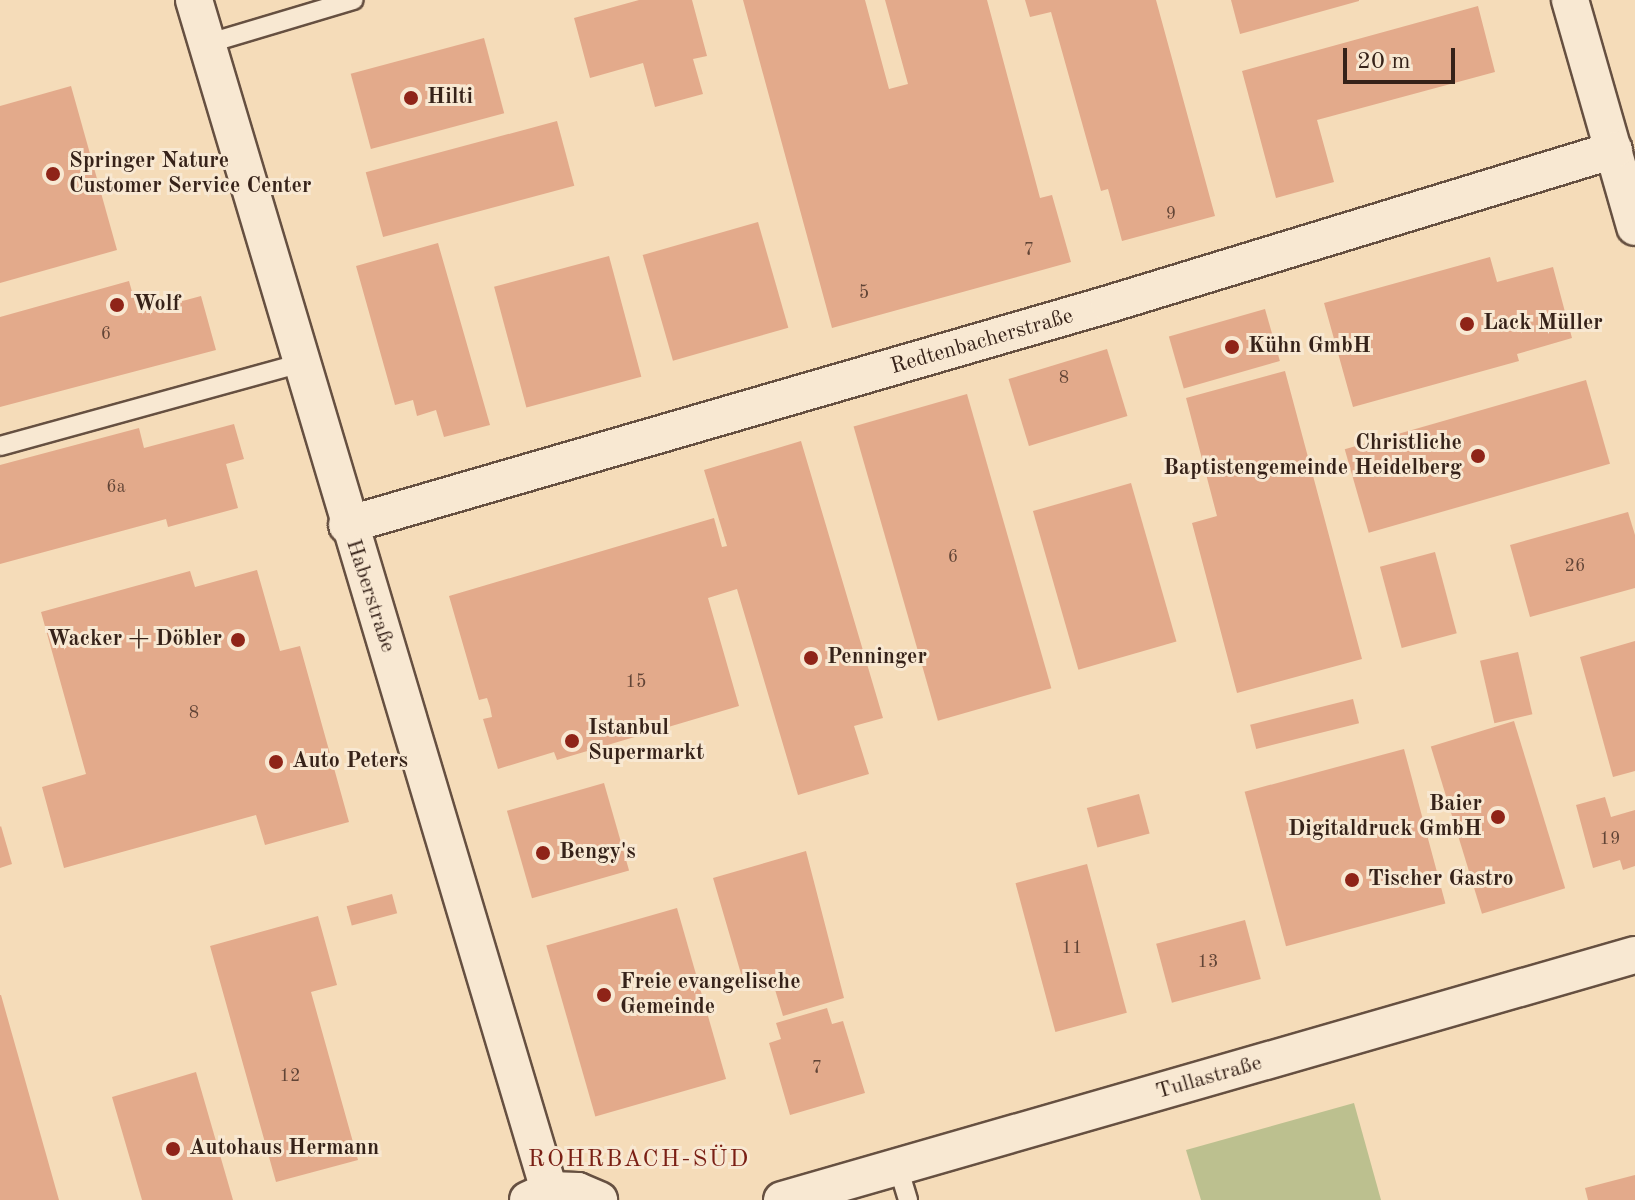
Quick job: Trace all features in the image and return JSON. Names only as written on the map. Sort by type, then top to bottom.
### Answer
[{"type":"street","name":"Haberstraße","points":[[194,0],[538,1195],[578,1191],[599,1200]]},
{"type":"street","points":[[1570,0],[1635,227]]},
{"type":"street","name":"Redtenbacherstraße","points":[[347,525],[1109,304],[1614,150]]},
{"type":"street","name":"Tullastraße","points":[[782,1200],[903,1184],[1635,955]]},
{"type":"lane","points":[[206,44],[354,0]]},
{"type":"lane","points":[[0,446],[298,364]]},
{"type":"green space","points":[[1354,1103],[1381,1200],[1201,1200],[1186,1150]]},
{"type":"building","points":[[639,0],[692,0],[707,56],[693,59],[703,94],[655,107],[643,63],[590,78],[574,18]]},
{"type":"building","points":[[743,0],[865,0],[889,89],[908,84],[885,0],[987,0],[1040,198],[1052,195],[1071,262],[832,328]]},
{"type":"building","points":[[1025,0],[1156,0],[1215,216],[1122,241],[1108,189],[1101,191],[1051,12],[1030,17]]},
{"type":"building","points":[[1231,0],[1359,0],[1359,1],[1240,34]]},
{"type":"building","points":[[1478,6],[1495,72],[1317,120],[1334,182],[1276,198],[1242,71]]},
{"type":"building","points":[[484,38],[504,113],[371,149],[351,74]]},
{"type":"building","points":[[71,86],[117,250],[0,283],[0,106]]},
{"type":"building","points":[[557,121],[574,186],[383,237],[366,172]]},
{"type":"building","points":[[758,222],[788,328],[673,361],[643,255]]},
{"type":"building","points":[[438,243],[490,425],[444,437],[436,410],[417,416],[413,400],[395,405],[356,266]]},
{"type":"building","points":[[609,256],[641,377],[526,408],[494,287]]},
{"type":"building","points":[[1490,257],[1497,282],[1553,267],[1572,338],[1517,354],[1519,361],[1353,407],[1324,303]]},
{"type":"building","points":[[129,281],[138,313],[201,296],[216,350],[0,407],[0,317]]},
{"type":"building","points":[[1265,309],[1280,361],[1184,388],[1169,337]]},
{"type":"building","points":[[1107,349],[1127,416],[1029,446],[1009,379]]},
{"type":"building","points":[[1285,371],[1362,659],[1237,693],[1192,523],[1217,516],[1186,398]]},
{"type":"building","name":"Christliche Baptistengemeinde Heidelberg","points":[[1586,380],[1610,464],[1369,533],[1345,449]]},
{"type":"building","points":[[967,394],[1051,688],[938,721],[854,427]]},
{"type":"building","points":[[234,424],[244,459],[226,464],[238,508],[168,527],[166,519],[0,564],[0,465],[139,428],[144,448]]},
{"type":"building","points":[[801,441],[883,718],[854,726],[869,774],[798,795],[737,589],[708,598],[739,706],[557,760],[554,752],[498,769],[483,719],[492,717],[490,707],[487,698],[479,700],[449,596],[714,518],[722,547],[727,546],[704,470]]},
{"type":"building","points":[[1131,483],[1176,642],[1078,670],[1033,511]]},
{"type":"building","points":[[1628,512],[1635,535],[1635,588],[1530,617],[1510,545]]},
{"type":"building","points":[[1435,552],[1457,633],[1402,648],[1380,567]]},
{"type":"building","points":[[257,570],[280,651],[300,646],[349,822],[265,845],[256,815],[64,868],[42,787],[86,774],[41,612],[190,571],[195,587]]},
{"type":"building","points":[[1635,641],[1635,771],[1613,777],[1580,657]]},
{"type":"building","points":[[1518,652],[1532,714],[1494,723],[1480,661]]},
{"type":"building","points":[[1353,699],[1359,723],[1256,749],[1250,725]]},
{"type":"building","name":"Baier Digitaldruck GmbH","points":[[1514,721],[1565,888],[1482,914],[1431,746]]},
{"type":"building","points":[[1404,749],[1445,904],[1286,946],[1245,792]]},
{"type":"building","points":[[604,783],[629,870],[532,898],[507,811]]},
{"type":"building","points":[[1139,794],[1150,834],[1097,848],[1087,808]]},
{"type":"building","points":[[1605,797],[1611,817],[1635,810],[1635,866],[1623,870],[1620,860],[1593,868],[1576,805]]},
{"type":"building","points":[[0,827],[12,864],[0,868]]},
{"type":"building","points":[[806,851],[844,998],[783,1016],[773,983],[746,991],[713,878]]},
{"type":"building","points":[[1087,864],[1127,1013],[1055,1032],[1016,883]]},
{"type":"building","points":[[392,894],[397,913],[352,925],[347,906]]},
{"type":"building","points":[[677,908],[726,1079],[595,1117],[546,945]]},
{"type":"building","points":[[318,916],[337,985],[311,992],[358,1160],[276,1182],[210,946]]},
{"type":"building","points":[[1245,920],[1261,979],[1172,1003],[1156,944]]},
{"type":"building","points":[[1,995],[59,1200],[0,1200]]},
{"type":"building","points":[[827,1008],[832,1024],[843,1021],[865,1093],[790,1115],[769,1043],[781,1039],[776,1023]]},
{"type":"building","name":"Autohaus Hermann","points":[[196,1072],[233,1200],[142,1200],[112,1097]]},
{"type":"building","points":[[1635,1175],[1635,1200],[1588,1200],[1585,1188]]},
{"type":"place","name":"Hilti","points":[[411,98]]},
{"type":"place","name":"Springer Nature Customer Service Center","points":[[53,174]]},
{"type":"place","name":"Wolf","points":[[117,305]]},
{"type":"place","name":"Lack Müller","points":[[1467,324]]},
{"type":"place","name":"Kühn GmbH","points":[[1232,347]]},
{"type":"place","name":"Christliche Baptistengemeinde Heidelberg","points":[[1478,456]]},
{"type":"place","name":"Wacker + Döbler","points":[[238,640]]},
{"type":"place","name":"Penninger","points":[[811,658]]},
{"type":"place","name":"Istanbul Supermarkt","points":[[572,741]]},
{"type":"place","name":"Auto Peters","points":[[276,762]]},
{"type":"place","name":"Baier Digitaldruck GmbH","points":[[1498,817]]},
{"type":"place","name":"Bengy's","points":[[543,853]]},
{"type":"place","name":"Tischer Gastro","points":[[1352,880]]},
{"type":"place","name":"Freie evangelische Gemeinde","points":[[604,995]]},
{"type":"place","name":"Autohaus Hermann","points":[[173,1149]]},
{"type":"district","name":"ROHRBACH-SÜD","points":[[639,1161]]}]
